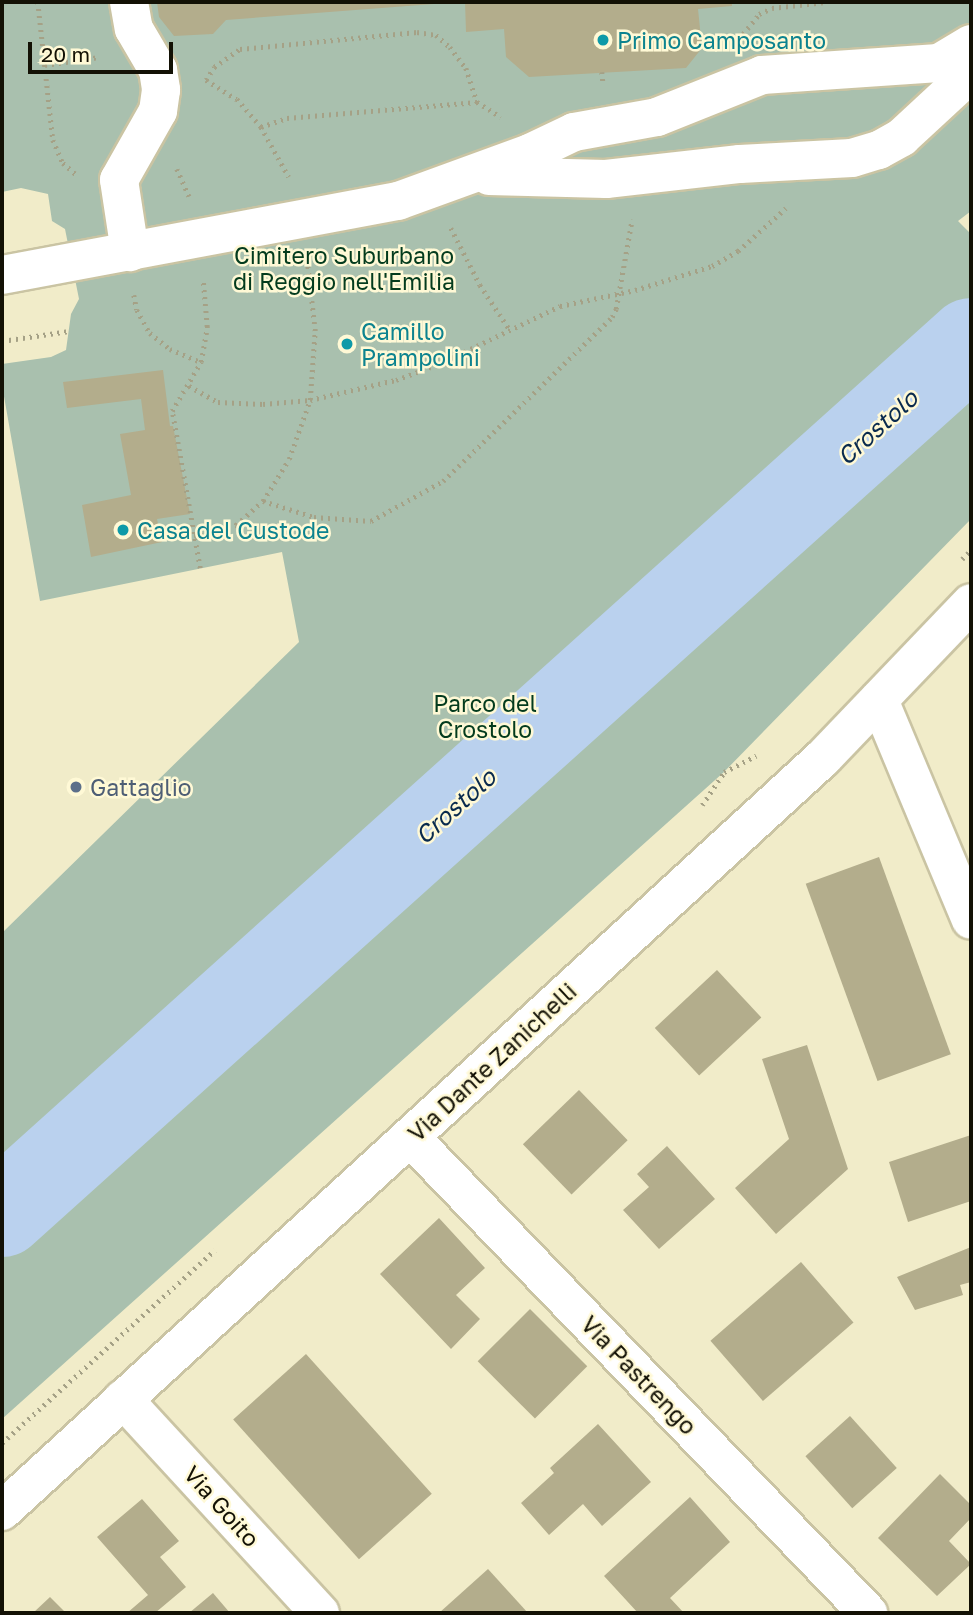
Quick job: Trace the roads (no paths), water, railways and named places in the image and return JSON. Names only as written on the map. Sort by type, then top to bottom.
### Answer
[{"type":"street","points":[[130,2],[134,29],[159,75],[161,90],[158,111],[119,180],[130,252]]},
{"type":"street","points":[[9,274],[398,201],[530,153],[574,132],[657,117],[762,75],[939,63],[971,44]]},
{"type":"street","points":[[447,181],[606,179],[740,164],[852,158],[879,150],[912,129],[971,73]]},
{"type":"street","name":"Via Dante Zanichelli","points":[[2,1511],[823,758],[971,603]]},
{"type":"street","points":[[879,700],[971,920]]},
{"type":"street","name":"Via Pastrengo","points":[[410,1137],[868,1613]]},
{"type":"street","name":"Via Goito","points":[[123,1399],[320,1613]]},
{"type":"waterway","name":"Crostolo","points":[[2,1213],[971,342]]},
{"type":"place","name":"Primo Camposanto","points":[[603,40]]},
{"type":"place","name":"Camillo Prampolini","points":[[347,344]]},
{"type":"place","name":"Casa del Custode","points":[[123,530]]},
{"type":"place","name":"Gattaglio","points":[[76,787]]},
{"type":"park label","name":"Cimitero Suburbano di Reggio nell'Emilia","points":[[344,268]]},
{"type":"park label","name":"Parco del Crostolo","points":[[485,716]]}]
